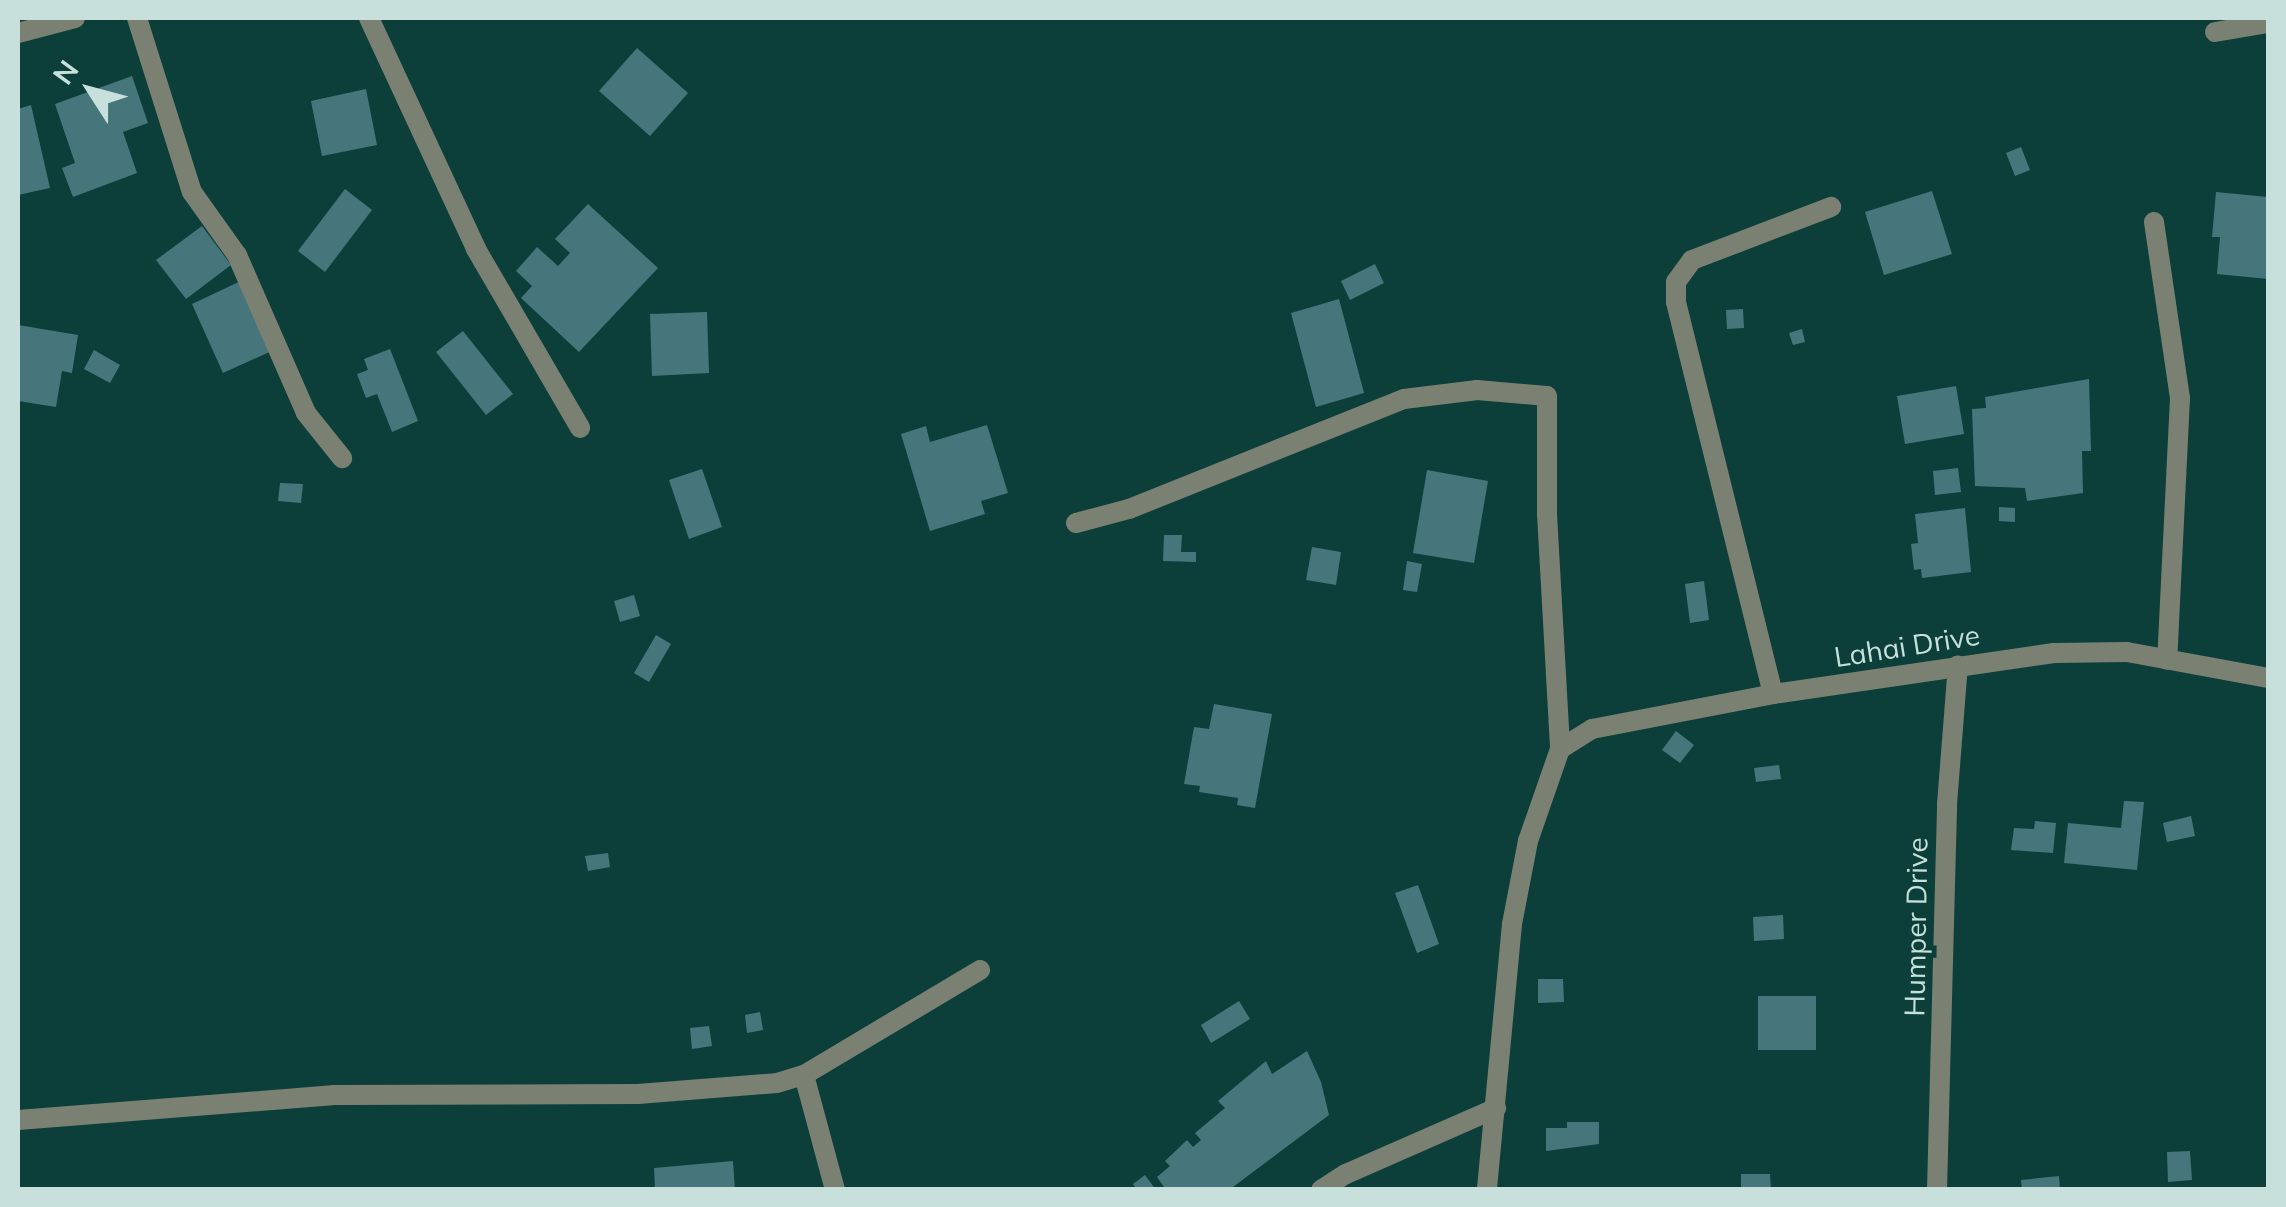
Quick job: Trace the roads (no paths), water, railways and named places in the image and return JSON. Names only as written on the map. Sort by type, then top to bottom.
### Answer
[{"type":"street","points":[[18,33],[76,18]]},
{"type":"street","points":[[137,18],[192,192],[237,256],[306,414],[342,458]]},
{"type":"street","points":[[369,18],[476,250],[580,428]]},
{"type":"street","points":[[2215,32],[2268,23]]},
{"type":"street","points":[[1773,694],[1676,302],[1676,282],[1692,260],[1831,206]]},
{"type":"street","points":[[2154,222],[2180,398],[2167,660]]},
{"type":"street","points":[[1076,523],[1129,509],[1404,399],[1477,390],[1546,396],[1547,514],[1560,749],[1528,841],[1512,924],[1488,1190]]},
{"type":"street","name":"Lahai Drive","points":[[1560,749],[1592,729],[1773,694],[2054,653],[2127,652],[2268,678]]},
{"type":"street","name":"Humper Drive","points":[[1937,1190],[1946,804],[1958,666]]},
{"type":"street","points":[[18,1120],[335,1095],[638,1094],[777,1083],[804,1075],[980,970]]},
{"type":"street","points":[[804,1075],[835,1190]]},
{"type":"street","points":[[1321,1190],[1346,1174],[1496,1108]]}]
